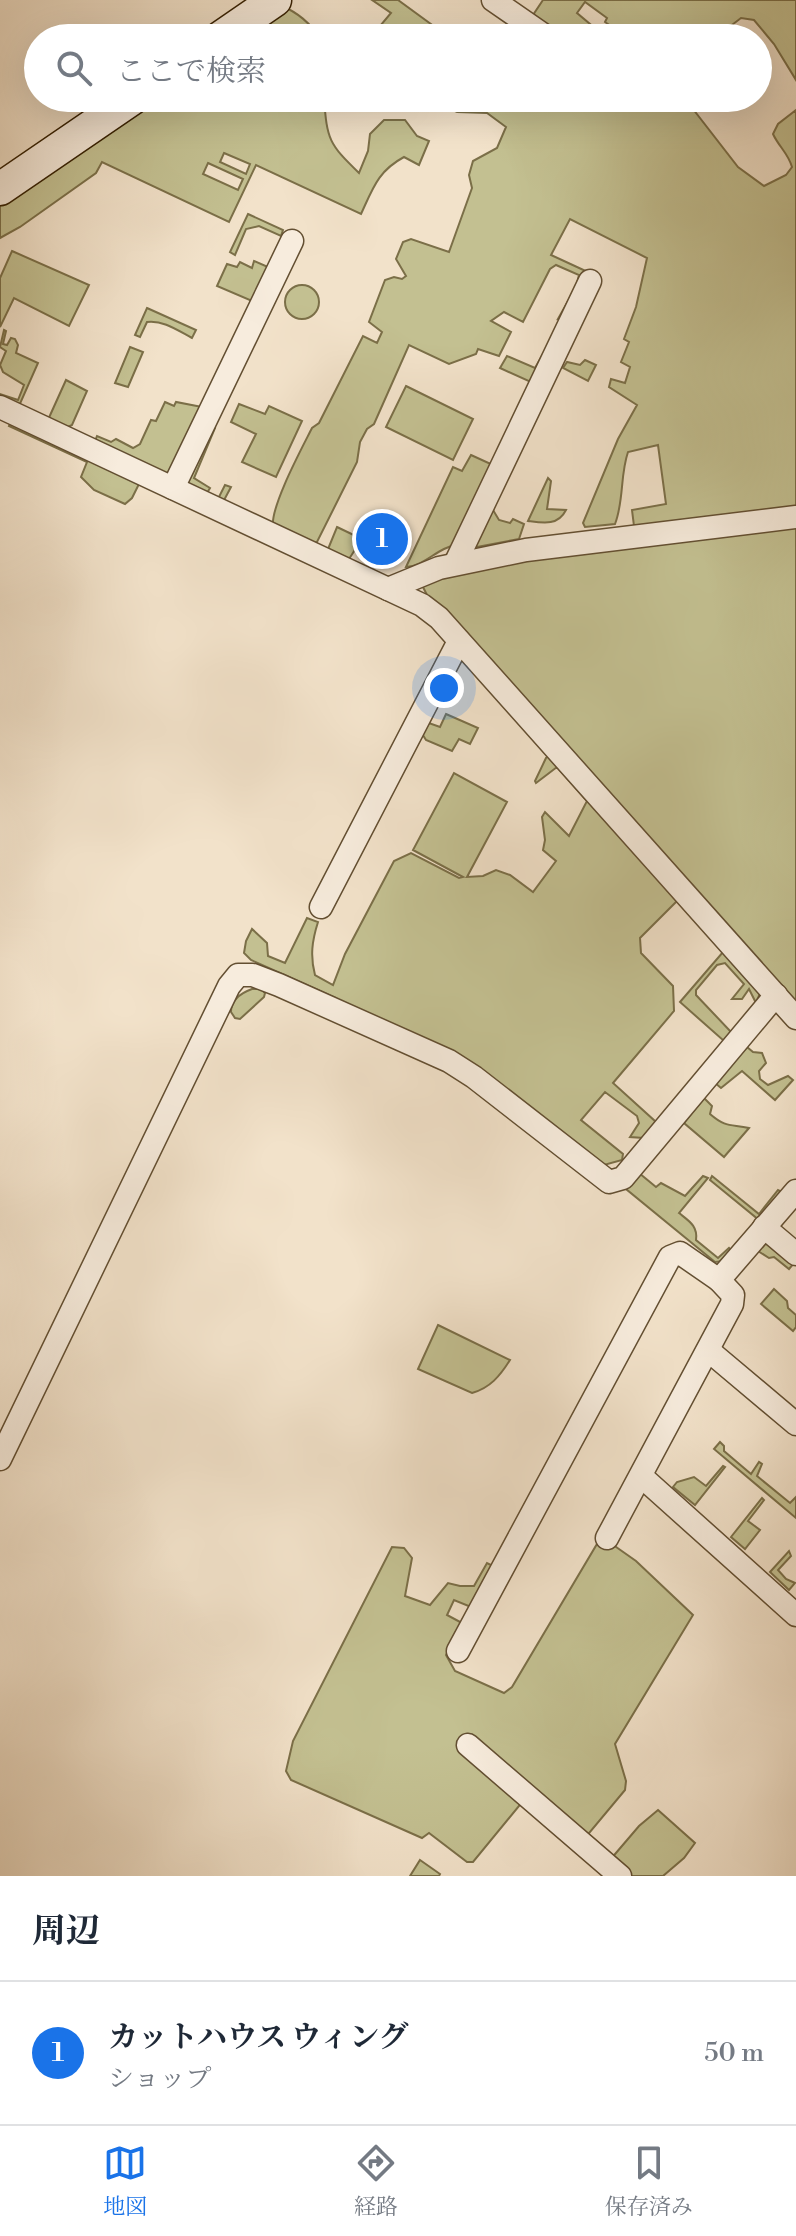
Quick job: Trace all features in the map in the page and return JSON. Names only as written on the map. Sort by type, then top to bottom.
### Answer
[{"type":"street","points":[[240,24],[275,0]]},
{"type":"street","points":[[493,0],[528,24]]},
{"type":"street","points":[[0,189],[113,112]]},
{"type":"street","points":[[173,488],[292,241]]},
{"type":"street","points":[[455,564],[590,281]]},
{"type":"street","points":[[0,407],[422,605],[439,618],[796,1018]]},
{"type":"street","points":[[388,589],[455,564],[526,550],[796,517]]},
{"type":"street","points":[[321,907],[459,641]]},
{"type":"street","points":[[0,1459],[229,986],[238,975],[253,975],[279,985],[449,1061],[609,1182],[623,1178],[776,995]]},
{"type":"street","points":[[719,1280],[796,1191]]},
{"type":"street","points":[[764,1227],[796,1254]]},
{"type":"street","points":[[458,1651],[670,1257],[680,1253],[719,1280],[733,1295],[732,1304],[607,1538]]},
{"type":"street","points":[[708,1350],[796,1424]]},
{"type":"street","points":[[641,1476],[796,1615]]},
{"type":"street","points":[[468,1745],[620,1876]]},
{"type":"shaded area","points":[[372,0],[398,0],[431,24],[382,24],[391,13]]},
{"type":"shaded area","points":[[543,0],[796,0],[796,80],[772,42],[772,24],[757,24],[754,20],[741,18],[733,24],[608,24],[605,22],[607,18],[585,2],[577,13],[590,24],[546,24],[533,15]]},
{"type":"shaded area","points":[[282,6],[309,24],[255,24]]},
{"type":"shaded area","points":[[796,110],[796,1006],[688,890],[640,938],[641,953],[673,986],[674,1011],[613,1083],[656,1122],[644,1138],[630,1137],[639,1123],[637,1116],[605,1092],[581,1120],[623,1154],[622,1160],[604,1165],[341,1004],[336,998],[251,960],[244,953],[252,929],[267,943],[268,956],[285,963],[307,918],[318,922],[312,948],[315,975],[333,985],[345,954],[394,861],[411,853],[459,878],[463,877],[413,850],[454,773],[507,802],[467,877],[483,876],[496,870],[510,875],[533,892],[556,861],[543,850],[542,817],[545,812],[569,836],[587,801],[557,767],[536,783],[546,758],[551,754],[431,603],[423,587],[429,579],[455,569],[636,542],[632,510],[666,504],[658,445],[628,452],[615,524],[585,527],[583,523],[618,439],[637,405],[609,387],[611,379],[625,383],[630,367],[621,362],[629,342],[624,339],[636,307],[647,258],[570,219],[551,255],[590,273],[564,318],[558,319],[576,287],[579,275],[556,265],[550,269],[523,322],[504,312],[491,321],[511,332],[499,356],[478,349],[476,354],[449,364],[409,345],[374,424],[367,429],[360,442],[357,462],[317,542],[308,544],[273,527],[276,506],[294,463],[312,428],[319,423],[363,336],[377,343],[382,332],[369,322],[385,280],[406,276],[396,259],[403,242],[411,239],[449,252],[472,188],[469,175],[473,161],[497,148],[506,127],[487,113],[457,112],[695,112],[738,167],[764,186],[786,175],[792,167],[773,134],[778,124]]},
{"type":"shaded area","points":[[126,112],[326,112],[331,140],[359,173],[368,151],[370,134],[384,120],[405,120],[417,136],[429,141],[419,165],[404,157],[382,174],[361,214],[256,165],[229,222],[102,162],[96,173],[0,238],[0,196]],"holes":[[[224,153],[250,164],[246,174],[220,162]],[[208,163],[243,179],[238,190],[203,174]]]},
{"type":"shaded area","points":[[248,214],[283,230],[281,236],[259,226],[246,229],[235,255],[230,252]]},
{"type":"shaded area","points":[[12,251],[89,285],[69,326],[14,298],[0,327],[0,278]]},
{"type":"shaded area","points":[[254,261],[268,267],[252,301],[217,286],[227,264],[237,267],[240,262],[252,268]]},
{"type":"shaded area","points":[[302,285],[314,290],[319,302],[314,314],[302,319],[290,314],[285,302],[290,290]]},
{"type":"shaded area","points":[[147,308],[196,330],[192,338],[170,326],[153,322],[147,322],[140,337],[135,335]]},
{"type":"shaded area","points":[[4,330],[3,344],[7,345],[11,338],[15,339],[18,345],[16,353],[38,363],[19,406],[0,397],[0,394],[18,400],[24,385],[3,372],[0,365],[6,351],[0,347]]},
{"type":"shaded area","points":[[551,340],[533,383],[500,368],[507,356],[535,368]]},
{"type":"shaded area","points":[[130,347],[143,352],[128,387],[115,383]]},
{"type":"shaded area","points":[[585,360],[596,365],[588,381],[563,368],[567,362],[580,365]]},
{"type":"shaded area","points":[[66,380],[87,391],[72,425],[64,429],[47,422]]},
{"type":"shaded area","points":[[406,386],[473,419],[453,460],[386,427]]},
{"type":"shaded area","points":[[165,402],[174,406],[176,402],[202,407],[173,473],[166,477],[95,441],[97,436],[111,442],[116,439],[133,448],[140,444],[151,420],[156,421]]},
{"type":"shaded area","points":[[239,404],[265,414],[269,406],[302,421],[276,477],[242,462],[256,434],[231,422]]},
{"type":"shaded area","points":[[11,422],[140,482],[132,498],[125,504],[94,490],[81,477],[87,462],[9,426]]},
{"type":"shaded area","points":[[211,426],[215,428],[194,478],[210,488],[207,493],[218,499],[225,485],[231,487],[222,504],[189,489],[186,481]]},
{"type":"shaded area","points":[[471,455],[493,465],[457,545],[406,567],[453,467],[462,471]]},
{"type":"shaded area","points":[[548,478],[551,481],[547,509],[566,510],[554,521],[528,521]]},
{"type":"shaded area","points":[[497,499],[493,510],[499,520],[510,523],[513,519],[524,524],[519,539],[477,547],[474,545]]},
{"type":"shaded area","points":[[337,527],[362,539],[347,562],[326,554]]},
{"type":"shaded area","points":[[446,714],[478,728],[470,744],[459,739],[452,751],[426,740],[421,732],[426,722],[440,727]]},
{"type":"shaded area","points":[[723,952],[760,993],[756,1003],[749,989],[742,999],[732,999],[744,984],[725,963],[717,965],[696,990],[696,995],[732,1033],[724,1041],[680,1002]]},
{"type":"shaded area","points":[[252,989],[261,989],[264,997],[240,1019],[235,1018],[231,1012],[233,1003]]},
{"type":"shaded area","points":[[747,1047],[753,1052],[762,1053],[766,1063],[759,1071],[760,1079],[768,1085],[788,1076],[793,1080],[775,1100],[742,1071],[721,1088],[715,1083]]},
{"type":"shaded area","points":[[704,1098],[712,1106],[710,1114],[720,1122],[749,1128],[724,1157],[684,1123]]},
{"type":"shaded area","points":[[639,1173],[656,1187],[661,1183],[685,1196],[703,1176],[708,1178],[679,1213],[694,1227],[696,1240],[718,1258],[729,1248],[732,1251],[724,1261],[715,1262],[626,1189]]},
{"type":"shaded area","points":[[712,1176],[759,1214],[778,1190],[782,1192],[759,1220],[710,1180]]},
{"type":"shaded area","points":[[773,1243],[795,1262],[789,1269],[774,1257],[769,1258],[758,1251],[763,1244]]},
{"type":"shaded area","points":[[774,1289],[796,1315],[793,1331],[761,1304]]},
{"type":"shaded area","points":[[438,1325],[510,1360],[494,1381],[472,1393],[418,1369]]},
{"type":"shaded area","points":[[720,1442],[724,1451],[751,1474],[759,1462],[762,1464],[757,1476],[790,1503],[796,1497],[796,1518],[714,1449]]},
{"type":"shaded area","points":[[723,1466],[695,1505],[673,1487],[677,1482],[694,1477],[706,1486]]},
{"type":"shaded area","points":[[762,1498],[764,1500],[748,1521],[760,1530],[745,1549],[731,1537]]},
{"type":"shaded area","points":[[609,1542],[636,1561],[693,1615],[615,1744],[626,1781],[625,1790],[585,1838],[523,1801],[473,1862],[467,1862],[429,1833],[422,1838],[291,1780],[286,1771],[293,1741],[392,1547],[404,1548],[412,1558],[405,1596],[430,1605],[448,1583],[474,1586],[487,1563],[493,1566],[471,1607],[454,1600],[447,1615],[462,1623],[446,1655],[455,1671],[504,1693],[512,1687],[597,1544]]},
{"type":"shaded area","points":[[789,1551],[791,1556],[778,1570],[795,1583],[789,1590],[770,1572]]},
{"type":"shaded area","points":[[658,1810],[695,1843],[684,1858],[663,1876],[628,1876],[610,1860],[639,1826]]},
{"type":"shaded area","points":[[420,1860],[440,1874],[439,1876],[410,1876]]},
{"type":"place","name":"カットハウス ウィング","points":[[382,539]]}]
